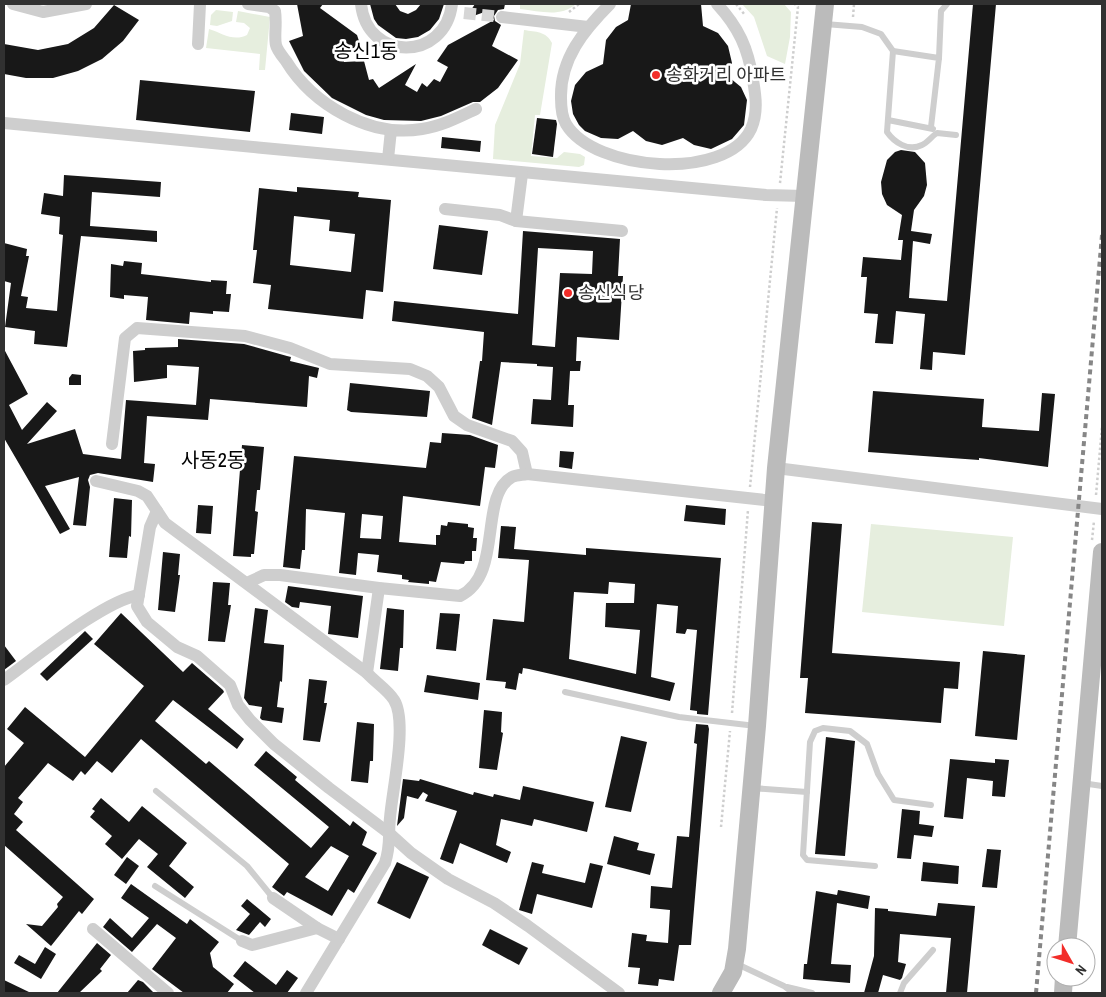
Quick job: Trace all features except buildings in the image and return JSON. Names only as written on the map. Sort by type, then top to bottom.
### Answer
[{"type":"street","points":[[13,4],[43,12],[86,4]]},
{"type":"street","points":[[198,44],[200,4]]},
{"type":"street","points":[[248,4],[269,7],[275,11],[278,24],[276,45],[295,76],[317,99],[342,115],[391,130],[422,129],[444,123],[476,109]]},
{"type":"street","points":[[361,4],[365,21],[376,36],[392,46],[402,48],[429,42],[443,29],[451,8],[464,13]]},
{"type":"street","points":[[610,4],[588,27],[568,59],[561,84],[561,106],[566,124],[580,138],[598,151],[619,159],[650,163],[682,164],[709,160],[727,153],[750,130],[756,113],[756,96],[746,45],[717,4]]},
{"type":"street","points":[[722,993],[733,972],[734,963],[757,726],[776,468],[825,4]]},
{"type":"street","points":[[502,17],[588,27]]},
{"type":"street","points":[[4,123],[388,158],[522,174],[804,196]]},
{"type":"street","points":[[388,158],[391,130]]},
{"type":"street","points":[[645,185],[650,163]]},
{"type":"street","points":[[516,221],[522,174]]},
{"type":"street","points":[[445,209],[500,215],[516,221],[622,231]]},
{"type":"street","points":[[112,444],[125,338],[137,328],[245,336],[290,348],[330,364],[410,369],[427,376],[439,386],[454,416],[467,425],[512,440],[522,452],[527,474]]},
{"type":"street","points":[[776,468],[1102,509]]},
{"type":"street","points":[[248,583],[264,575],[280,575],[460,596],[472,591],[482,574],[496,502],[502,487],[511,478],[527,474],[774,501]]},
{"type":"street","points":[[96,481],[138,491],[146,496],[165,523],[367,673],[394,700],[399,716],[397,757],[389,819],[390,848],[385,863],[306,993]]},
{"type":"street","points":[[157,510],[150,526],[137,606],[147,622],[177,647],[197,656],[230,684],[238,705],[274,744],[426,864],[528,926],[619,993]]},
{"type":"street","points":[[1068,937],[1102,552]]},
{"type":"street","points":[[367,673],[379,588]]},
{"type":"street","points":[[4,680],[99,613],[127,597],[139,595]]},
{"type":"street","points":[[273,898],[317,928],[339,939]]},
{"type":"street","points":[[242,942],[252,945],[317,928]]},
{"type":"street","points":[[93,930],[168,993]]},
{"type":"lane","points":[[931,127],[939,58],[941,11],[947,4]]},
{"type":"lane","points":[[823,24],[852,26],[881,34],[893,51],[887,132],[892,140],[900,145],[914,147],[922,145],[938,133]]},
{"type":"lane","points":[[893,51],[939,58]]},
{"type":"lane","points":[[888,120],[931,127],[938,133],[956,134]]},
{"type":"lane","points":[[565,692],[679,717],[757,726]]},
{"type":"lane","points":[[875,866],[808,860],[803,855],[810,742],[815,731],[824,728],[850,731],[867,744],[878,774],[894,800],[931,805]]},
{"type":"lane","points":[[1080,783],[1102,786]]},
{"type":"lane","points":[[751,788],[807,792]]},
{"type":"lane","points":[[156,791],[247,866],[273,898]]},
{"type":"lane","points":[[155,886],[242,942]]},
{"type":"lane","points":[[900,993],[904,983],[933,950]]},
{"type":"lane","points":[[734,963],[784,986],[812,993]]},
{"type":"lane","points":[[784,986],[793,993]]},
{"type":"path","points":[[736,4],[745,15]]},
{"type":"path","points":[[721,827],[731,724],[748,497],[798,7],[795,4]]},
{"type":"path","points":[[852,26],[854,4]]},
{"type":"green space","points":[[520,4],[576,4],[563,11],[550,13],[520,9]]},
{"type":"green space","points":[[742,4],[784,4],[791,12],[790,37],[785,64],[767,56],[754,17]]},
{"type":"green space","points":[[216,10],[233,12],[232,21],[217,26],[210,25],[211,15]]},
{"type":"green space","points":[[238,11],[270,17],[265,70],[259,70],[260,54],[206,48],[209,29],[237,38],[247,35],[250,28],[244,23],[236,22]]},
{"type":"green space","points":[[524,30],[544,34],[552,43],[540,115],[535,115],[531,156],[557,158],[564,152],[580,154],[585,157],[584,165],[579,167],[493,159],[495,125],[520,64]]},
{"type":"green space","points":[[871,524],[1013,537],[1004,626],[862,612]]},
{"type":"tunnel","points":[[464,13],[502,17]]},
{"type":"railway","points":[[1036,993],[1102,235]]},
{"type":"place","name":"송화거리 아파트","points":[[656,75]]},
{"type":"place","name":"송신식당","points":[[568,293]]},
{"type":"district","name":"송신1동","points":[[366,51]]},
{"type":"district","name":"사동2동","points":[[213,460]]}]
